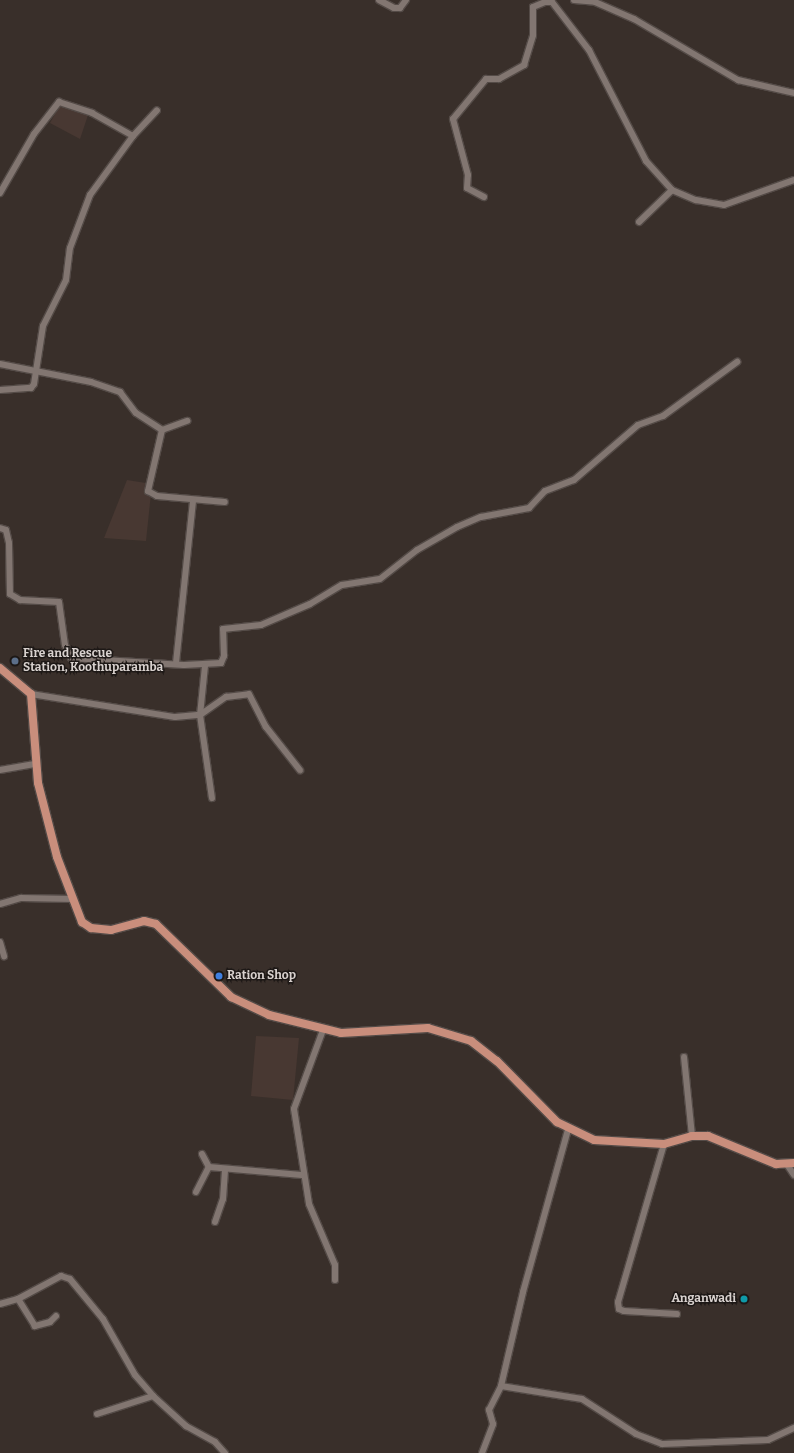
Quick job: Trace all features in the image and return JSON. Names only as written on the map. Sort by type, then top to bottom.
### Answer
[{"type":"main road","points":[[0,668],[31,694],[34,764],[57,857],[82,922],[91,928],[111,930],[144,921],[156,924],[231,997],[269,1015],[323,1030],[364,1034],[428,1028],[470,1041],[497,1061],[568,1130],[594,1140],[622,1144],[664,1144],[692,1136],[708,1136],[791,1164]]},
{"type":"street","points":[[379,0],[394,8],[400,8],[406,0]]},
{"type":"street","points":[[574,0],[596,2],[634,19],[738,80],[794,93]]},
{"type":"street","points":[[484,197],[466,188],[468,176],[453,119],[486,79],[499,79],[524,65],[533,35],[533,7],[552,1],[589,50],[646,161],[672,190],[696,200],[724,205],[794,180]]},
{"type":"street","points":[[0,193],[34,134],[59,102],[92,113],[133,136]]},
{"type":"street","points":[[0,390],[31,388],[36,371],[43,326],[66,280],[70,248],[90,195],[133,136],[157,110]]},
{"type":"street","points":[[639,222],[672,190]]},
{"type":"street","points":[[0,528],[6,530],[9,543],[10,594],[20,600],[59,602],[65,645],[71,658],[176,663],[205,666],[221,664],[223,660],[223,629],[261,625],[310,604],[342,585],[380,579],[417,550],[457,527],[481,517],[529,508],[545,491],[574,480],[638,425],[663,416],[737,362]]},
{"type":"street","points":[[0,364],[36,371],[120,392],[136,413],[162,430]]},
{"type":"street","points":[[162,430],[186,422]]},
{"type":"street","points":[[162,430],[146,488],[157,496],[193,501],[225,502]]},
{"type":"street","points":[[176,663],[193,501]]},
{"type":"street","points":[[205,666],[200,715],[212,798]]},
{"type":"street","points":[[31,694],[175,717],[200,715],[226,697],[249,694],[266,727],[300,770]]},
{"type":"street","points":[[0,770],[34,764]]},
{"type":"street","points":[[0,904],[21,898],[73,899]]},
{"type":"street","points":[[0,942],[4,956]]},
{"type":"street","points":[[323,1030],[294,1109],[302,1175],[309,1204],[335,1265],[335,1280]]},
{"type":"street","points":[[684,1057],[692,1136]]},
{"type":"street","points":[[482,1453],[493,1424],[489,1410],[501,1386],[523,1292],[568,1130]]},
{"type":"street","points":[[664,1144],[618,1302],[624,1311],[677,1314]]},
{"type":"street","points":[[202,1154],[210,1167]]},
{"type":"street","points":[[791,1164],[794,1175]]},
{"type":"street","points":[[210,1167],[302,1175]]},
{"type":"street","points":[[196,1192],[210,1167]]},
{"type":"street","points":[[216,1222],[223,1199],[225,1169]]},
{"type":"street","points":[[0,1304],[18,1299],[61,1276],[70,1279],[103,1319],[135,1375],[153,1396],[186,1426],[215,1442],[225,1453]]},
{"type":"street","points":[[18,1299],[35,1326],[50,1322],[56,1316]]},
{"type":"street","points":[[501,1386],[582,1399],[636,1434],[662,1444],[768,1440],[794,1428]]},
{"type":"street","points":[[97,1414],[153,1396]]},
{"type":"shaded area","points":[[60,105],[88,115],[80,139],[50,123]]},
{"type":"shaded area","points":[[127,480],[152,484],[146,541],[104,538]]},
{"type":"shaded area","points":[[256,1036],[299,1038],[293,1100],[251,1096]]},
{"type":"place","name":"Fire and Rescue Station, Koothuparamba","points":[[15,661]]},
{"type":"place","name":"Ration Shop","points":[[219,976]]},
{"type":"place","name":"Anganwadi","points":[[744,1299]]}]
